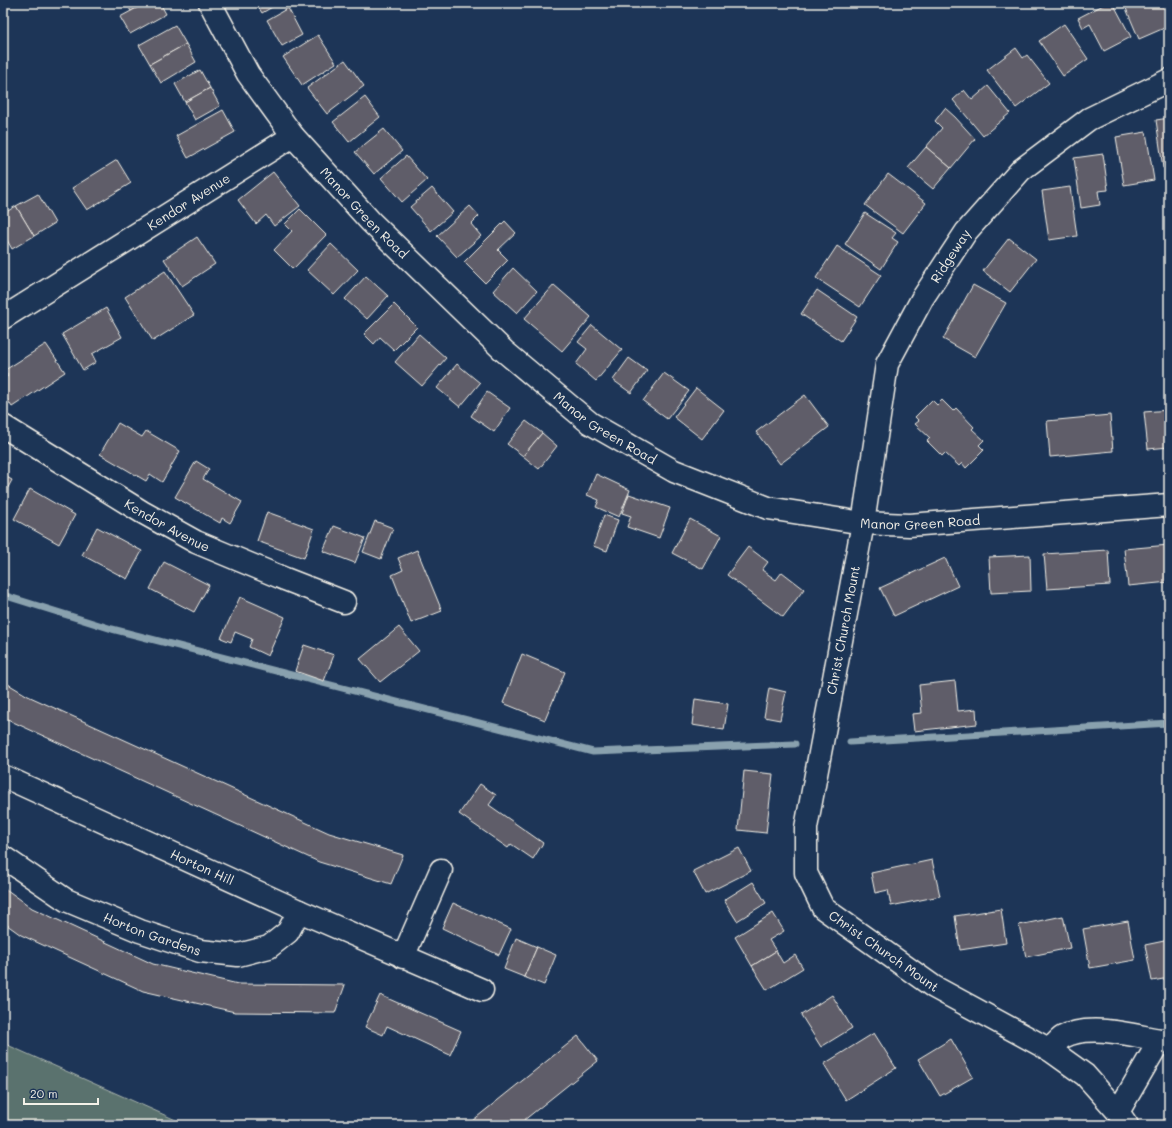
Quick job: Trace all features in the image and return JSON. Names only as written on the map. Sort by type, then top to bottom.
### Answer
[{"type":"street","name":"Manor Green Road","points":[[210,3],[248,74],[293,136],[372,222],[498,345],[590,423],[674,471],[768,508],[862,523],[909,525],[1169,505]]},
{"type":"street","name":"Ridgeway","points":[[862,523],[887,364],[922,299],[966,232],[1021,170],[1090,119],[1169,80]]},
{"type":"street","name":"Kendor Avenue","points":[[3,318],[293,136]]},
{"type":"street","name":"Kendor Avenue","points":[[3,426],[142,512],[196,542],[344,602]]},
{"type":"street","name":"Christ Church Mount","points":[[862,523],[806,828],[806,873],[823,908],[934,987],[1050,1050],[1085,1076],[1122,1119]]},
{"type":"street","name":"Horton Hill","points":[[3,776],[300,912],[482,990]]},
{"type":"street","name":"Horton Gardens","points":[[3,857],[66,900],[140,931],[200,951],[238,955],[268,947],[288,932],[300,912]]},
{"type":"street","points":[[402,956],[441,870]]},
{"type":"street","points":[[1050,1050],[1062,1038],[1078,1031],[1098,1030],[1164,1040],[1122,1119]]},
{"type":"green space","points":[[3,1043],[187,1125],[3,1125]]},
{"type":"building","points":[[126,3],[146,3],[131,11]]},
{"type":"building","points":[[146,3],[160,3],[166,14],[130,34],[120,17]]},
{"type":"building","points":[[256,3],[279,3],[262,13]]},
{"type":"building","points":[[1107,3],[1113,3],[1131,37],[1104,51],[1090,24],[1083,28],[1078,18]]},
{"type":"building","points":[[1133,3],[1169,3],[1169,26],[1139,39],[1125,6]]},
{"type":"building","points":[[288,8],[302,35],[282,46],[267,20]]},
{"type":"building","points":[[1064,24],[1088,59],[1063,76],[1039,41]]},
{"type":"building","points":[[175,25],[186,44],[150,64],[139,45]]},
{"type":"building","points":[[318,35],[336,63],[302,85],[283,57]]},
{"type":"building","points":[[186,44],[196,62],[161,83],[150,64]]},
{"type":"building","points":[[1016,48],[1023,58],[1027,55],[1049,83],[1016,108],[987,70]]},
{"type":"building","points":[[345,60],[364,86],[327,114],[307,88]]},
{"type":"building","points":[[200,70],[210,88],[185,102],[175,84]]},
{"type":"building","points":[[988,86],[1010,113],[983,136],[953,100],[964,90],[972,100]]},
{"type":"building","points":[[210,88],[220,106],[195,120],[185,102]]},
{"type":"building","points":[[365,97],[380,117],[349,142],[333,122]]},
{"type":"building","points":[[945,108],[975,139],[951,168],[926,147],[942,128],[935,121]]},
{"type":"building","points":[[223,110],[235,132],[188,158],[176,136]]},
{"type":"building","points":[[1169,118],[1169,168],[1163,168],[1156,120]]},
{"type":"building","points":[[384,129],[402,151],[374,174],[355,152]]},
{"type":"building","points":[[1146,132],[1154,180],[1124,185],[1116,137]]},
{"type":"building","points":[[926,147],[951,168],[933,189],[908,168]]},
{"type":"building","points":[[1103,154],[1108,190],[1098,191],[1100,205],[1081,208],[1074,158]]},
{"type":"building","points":[[406,156],[427,180],[402,202],[381,178]]},
{"type":"building","points":[[117,160],[131,183],[87,210],[72,188]]},
{"type":"building","points":[[273,172],[300,206],[274,226],[266,215],[256,224],[238,200]]},
{"type":"building","points":[[888,174],[926,203],[903,233],[865,205]]},
{"type":"building","points":[[1070,187],[1077,236],[1049,240],[1042,191]]},
{"type":"building","points":[[432,188],[453,212],[431,231],[410,207]]},
{"type":"building","points":[[38,194],[55,223],[34,236],[16,206]]},
{"type":"building","points":[[16,206],[34,236],[12,249],[3,233],[3,214]]},
{"type":"building","points":[[470,206],[479,216],[471,224],[481,236],[457,257],[437,236]]},
{"type":"building","points":[[300,209],[326,235],[293,269],[274,250],[292,231],[285,224]]},
{"type":"building","points":[[865,213],[896,233],[892,238],[898,242],[881,269],[845,244]]},
{"type":"building","points":[[505,221],[516,233],[498,250],[508,260],[485,283],[464,262]]},
{"type":"building","points":[[197,237],[215,264],[182,286],[164,259]]},
{"type":"building","points":[[1009,238],[1036,259],[1010,292],[983,271]]},
{"type":"building","points":[[331,244],[358,270],[334,295],[307,270]]},
{"type":"building","points":[[837,246],[881,275],[860,307],[816,278]]},
{"type":"building","points":[[513,268],[537,291],[517,313],[493,291]]},
{"type":"building","points":[[165,271],[194,315],[153,341],[125,297]]},
{"type":"building","points":[[366,276],[388,296],[367,319],[345,299]]},
{"type":"building","points":[[554,285],[591,317],[562,351],[524,319]]},
{"type":"building","points":[[973,285],[1006,303],[975,357],[943,339]]},
{"type":"building","points":[[817,290],[857,317],[841,341],[801,314]]},
{"type":"building","points":[[394,304],[417,327],[394,350],[380,337],[374,344],[364,334]]},
{"type":"building","points":[[106,308],[122,337],[92,354],[96,362],[83,370],[62,334]]},
{"type":"building","points":[[592,325],[622,350],[596,381],[576,364],[587,349],[578,342]]},
{"type":"building","points":[[419,334],[446,358],[422,386],[395,362]]},
{"type":"building","points":[[46,344],[65,372],[12,407],[3,393],[3,380],[8,376],[5,370]]},
{"type":"building","points":[[629,358],[647,371],[631,393],[613,380]]},
{"type":"building","points":[[457,364],[480,383],[460,407],[437,388]]},
{"type":"building","points":[[664,373],[689,391],[667,419],[643,401]]},
{"type":"building","points":[[696,388],[724,410],[702,439],[674,417]]},
{"type":"building","points":[[487,392],[510,408],[494,432],[471,416]]},
{"type":"building","points":[[805,395],[829,427],[780,464],[756,432]]},
{"type":"building","points":[[932,400],[937,405],[942,400],[953,411],[956,408],[974,427],[972,429],[984,440],[979,445],[984,450],[966,468],[962,463],[959,466],[945,453],[942,456],[927,441],[930,438],[915,424],[919,421],[915,417]]},
{"type":"building","points":[[1169,410],[1169,447],[1148,449],[1144,412]]},
{"type":"building","points":[[1110,415],[1113,451],[1050,457],[1047,421]]},
{"type":"building","points":[[526,421],[542,433],[523,456],[507,444]]},
{"type":"building","points":[[118,423],[142,437],[146,431],[180,451],[162,482],[150,474],[146,481],[100,454]]},
{"type":"building","points":[[542,433],[557,446],[539,469],[523,456]]},
{"type":"building","points":[[196,461],[209,469],[203,479],[242,502],[230,523],[222,518],[220,523],[175,497]]},
{"type":"building","points":[[596,474],[630,490],[619,517],[596,507],[599,500],[587,495]]},
{"type":"building","points":[[3,475],[12,480],[3,497]]},
{"type":"building","points":[[30,489],[75,515],[59,544],[14,519]]},
{"type":"building","points":[[629,494],[670,508],[659,538],[627,527],[631,516],[622,513]]},
{"type":"building","points":[[267,512],[314,529],[304,558],[257,541]]},
{"type":"building","points":[[604,515],[618,520],[607,551],[593,546]]},
{"type":"building","points":[[690,519],[721,536],[703,569],[672,553]]},
{"type":"building","points":[[375,521],[393,528],[381,559],[363,552]]},
{"type":"building","points":[[334,526],[365,538],[355,563],[323,551]]},
{"type":"building","points":[[97,527],[142,551],[127,579],[82,555]]},
{"type":"building","points":[[1169,545],[1169,582],[1128,586],[1124,549]]},
{"type":"building","points":[[748,547],[768,562],[762,570],[776,580],[782,572],[804,589],[783,617],[727,575]]},
{"type":"building","points":[[417,550],[442,611],[411,623],[392,575],[403,570],[398,558]]},
{"type":"building","points":[[1108,550],[1110,585],[1047,589],[1044,554]]},
{"type":"building","points":[[1030,555],[1031,591],[991,593],[989,557]]},
{"type":"building","points":[[945,558],[958,586],[894,616],[880,588]]},
{"type":"building","points":[[164,562],[209,585],[194,612],[150,589]]},
{"type":"building","points":[[240,597],[285,617],[268,656],[249,647],[252,639],[235,632],[231,642],[221,638]]},
{"type":"building","points":[[399,627],[419,651],[380,682],[360,659]]},
{"type":"building","points":[[304,645],[334,655],[324,681],[295,671]]},
{"type":"building","points":[[522,654],[565,672],[545,720],[503,703]]},
{"type":"building","points":[[3,681],[28,696],[329,833],[403,855],[391,884],[319,862],[13,722],[3,716]]},
{"type":"building","points":[[955,681],[958,711],[976,709],[977,724],[914,731],[912,714],[922,713],[919,685]]},
{"type":"building","points":[[769,688],[786,692],[780,720],[764,717]]},
{"type":"building","points":[[695,699],[728,704],[724,730],[692,725]]},
{"type":"building","points":[[744,771],[773,774],[766,833],[738,830]]},
{"type":"building","points":[[480,784],[496,795],[489,805],[543,843],[533,859],[511,844],[508,848],[459,814]]},
{"type":"building","points":[[739,848],[751,871],[705,894],[693,871]]},
{"type":"building","points":[[932,860],[940,896],[891,906],[888,890],[875,893],[871,873]]},
{"type":"building","points":[[753,882],[766,903],[737,921],[724,900]]},
{"type":"building","points":[[3,887],[32,908],[153,964],[238,984],[345,985],[335,1013],[235,1012],[143,991],[21,935],[3,922]]},
{"type":"building","points":[[453,903],[511,929],[499,955],[442,928]]},
{"type":"building","points":[[1001,909],[1006,943],[960,950],[955,916]]},
{"type":"building","points":[[773,913],[784,931],[769,940],[776,951],[752,966],[735,937]]},
{"type":"building","points":[[1063,916],[1070,948],[1026,957],[1019,925]]},
{"type":"building","points":[[1128,921],[1135,960],[1090,968],[1083,929]]},
{"type":"building","points":[[516,938],[537,947],[524,977],[504,969]]},
{"type":"building","points":[[1169,940],[1169,978],[1152,981],[1145,945]]},
{"type":"building","points":[[537,947],[556,955],[544,985],[524,977]]},
{"type":"building","points":[[776,951],[783,963],[795,955],[803,968],[767,990],[752,966]]},
{"type":"building","points":[[380,995],[461,1031],[450,1055],[387,1026],[383,1035],[365,1027]]},
{"type":"building","points":[[832,995],[852,1028],[821,1047],[801,1015]]},
{"type":"building","points":[[874,1033],[896,1068],[846,1100],[824,1064]]},
{"type":"building","points":[[578,1036],[598,1061],[518,1125],[467,1125]]},
{"type":"building","points":[[951,1039],[973,1077],[940,1096],[918,1059]]},
{"type":"waterway","points":[[3,595],[112,629],[593,752],[795,744]]},
{"type":"waterway","points":[[850,742],[1169,723]]}]
